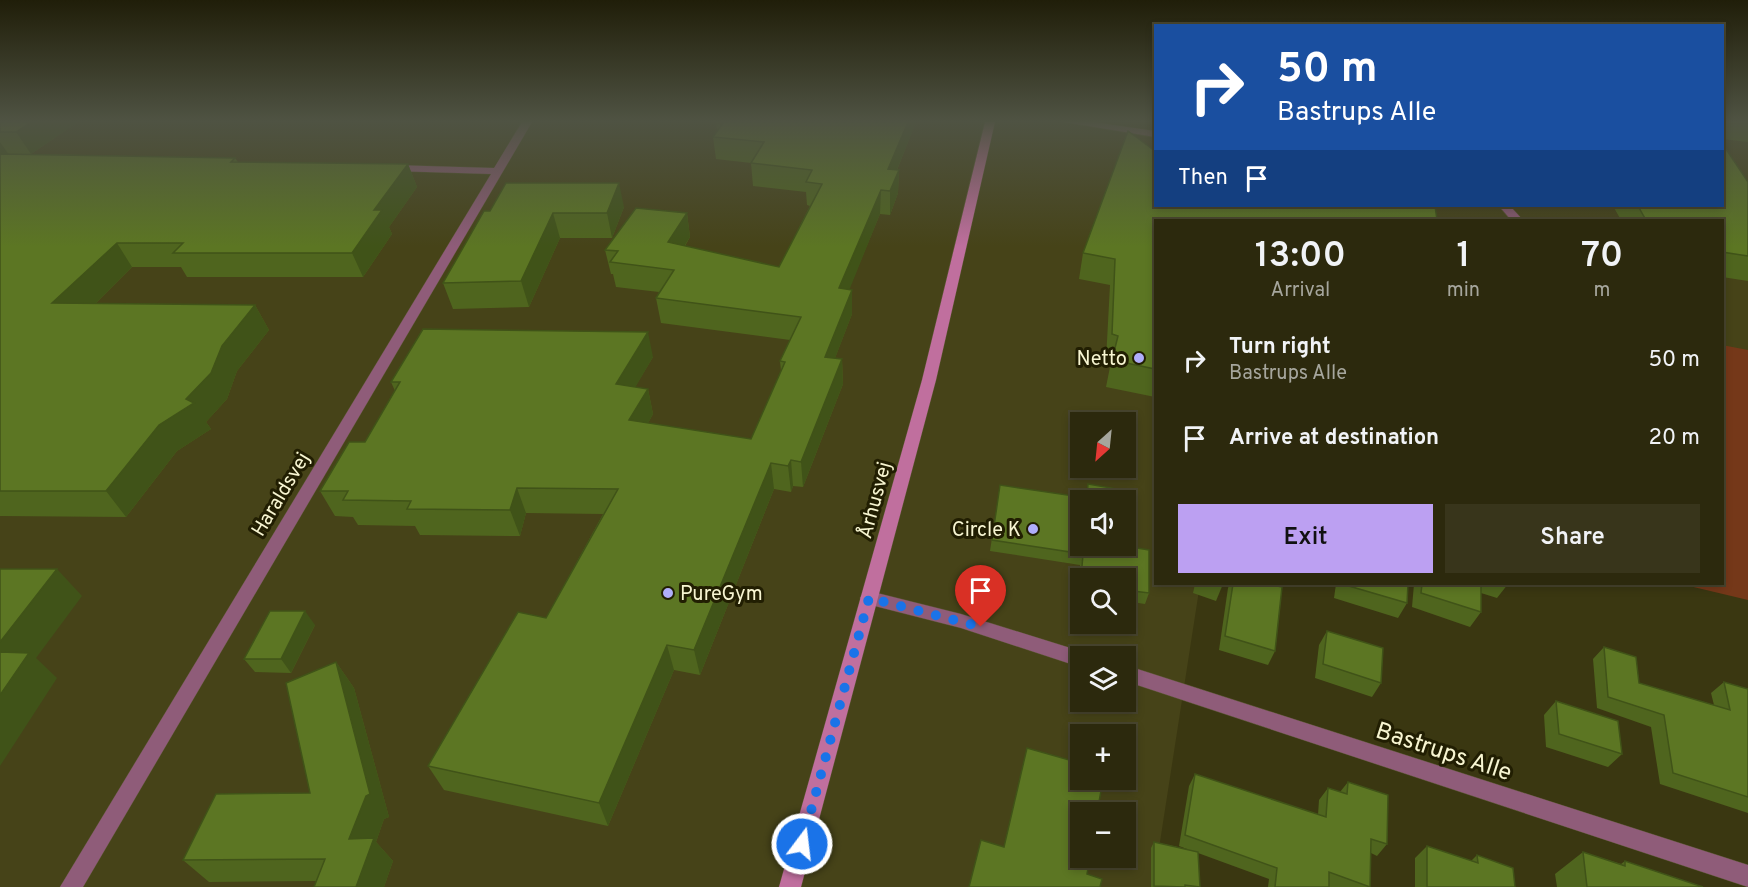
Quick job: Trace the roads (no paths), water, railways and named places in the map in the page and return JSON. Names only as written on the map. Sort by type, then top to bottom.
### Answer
[{"type":"main road","name":"Århusvej","points":[[790,887],[929,380],[980,163]]},
{"type":"street","name":"Haraldsvej","points":[[71,887],[502,163]]},
{"type":"street","points":[[379,168],[497,171]]},
{"type":"street","points":[[1505,207],[1516,219]]},
{"type":"street","points":[[869,598],[961,621],[1070,656]]},
{"type":"street","name":"Bastrups Alle","points":[[1136,677],[1748,876]]},
{"type":"place","name":"Netto","points":[[1139,358]]},
{"type":"place","name":"Circle K","points":[[1033,529]]},
{"type":"place","name":"PureGym","points":[[668,593]]}]
